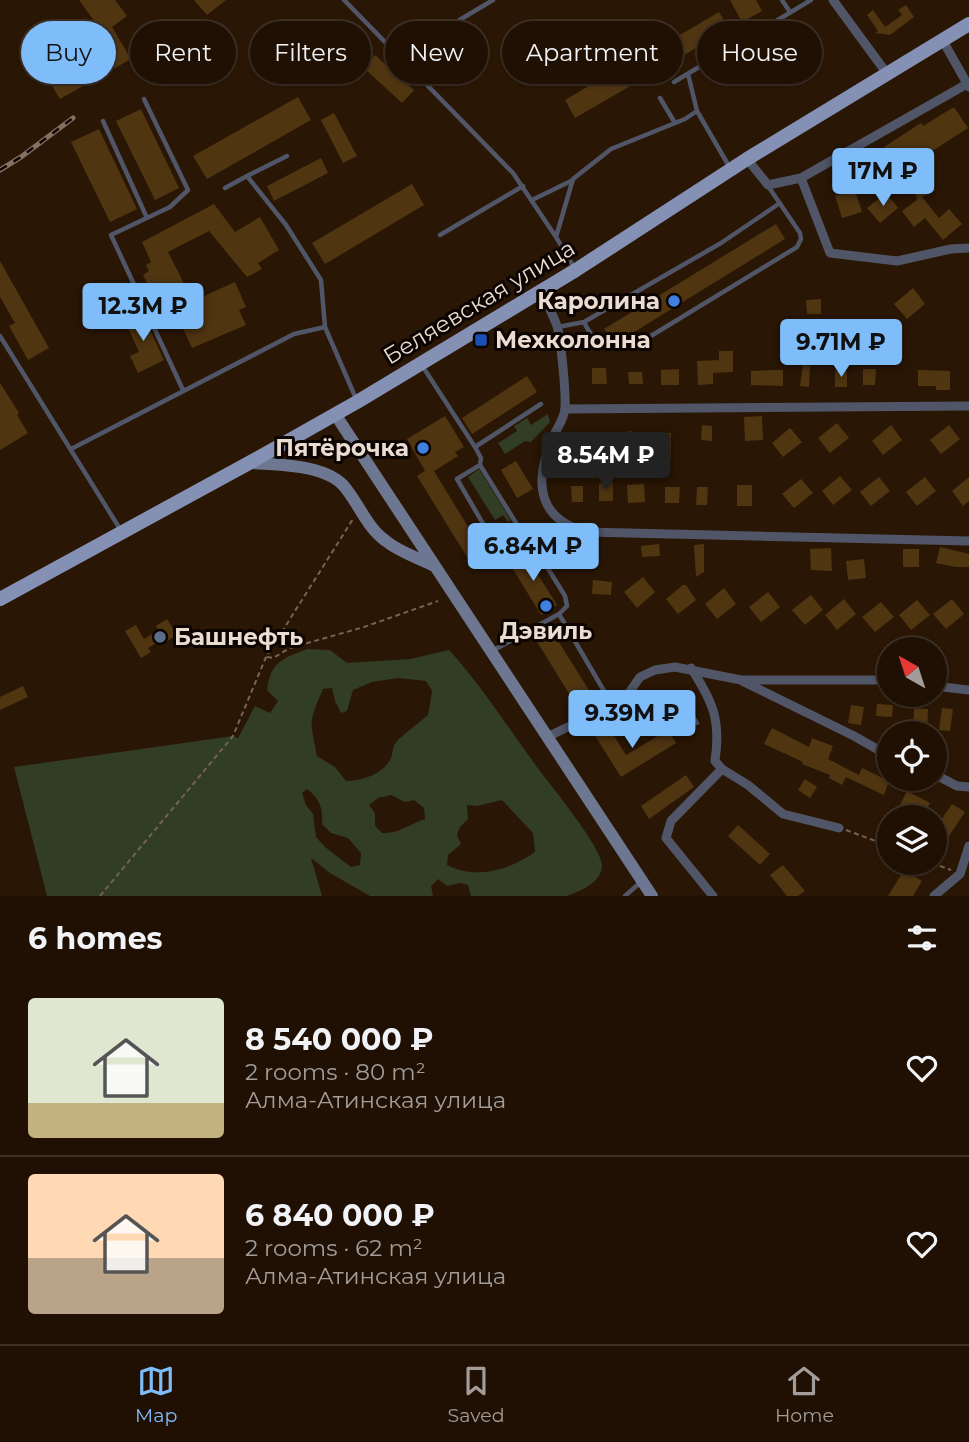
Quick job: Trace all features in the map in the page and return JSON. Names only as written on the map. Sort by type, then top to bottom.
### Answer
[{"type":"main road","name":"Беляевская улица","points":[[0,599],[357,402],[576,270],[747,159],[969,24]]},
{"type":"street","points":[[833,0],[888,75]]},
{"type":"street","points":[[747,159],[768,185],[801,178],[968,85],[943,41]]},
{"type":"street","points":[[801,178],[830,253],[897,261],[951,249],[969,248]]},
{"type":"street","points":[[541,291],[557,327],[566,408],[545,462],[542,480],[551,514],[567,527],[586,532],[969,541]]},
{"type":"street","points":[[566,408],[969,406]]},
{"type":"street","points":[[335,414],[652,896]]},
{"type":"street","points":[[250,463],[278,464],[323,472],[342,484],[386,542],[437,568]]},
{"type":"street","points":[[547,737],[624,700],[640,677],[655,670],[675,667],[691,668],[741,680],[877,749]]},
{"type":"street","points":[[691,668],[714,708],[718,730],[715,761],[722,769],[748,785],[783,814],[839,828]]},
{"type":"street","points":[[741,680],[877,680]]},
{"type":"street","points":[[947,687],[969,690]]},
{"type":"street","points":[[713,896],[666,838],[671,821],[722,769]]},
{"type":"street","points":[[947,781],[957,786],[969,787]]},
{"type":"street","points":[[934,896],[965,874],[969,846]]},
{"type":"lane","points":[[344,0],[385,42]]},
{"type":"lane","points":[[458,21],[494,0]]},
{"type":"lane","points":[[782,0],[790,12]]},
{"type":"lane","points":[[683,77],[811,0]]},
{"type":"lane","points":[[688,74],[697,111],[731,170]]},
{"type":"lane","points":[[426,84],[513,173],[576,270]]},
{"type":"lane","points":[[660,98],[675,123]]},
{"type":"lane","points":[[144,99],[188,190],[170,207],[111,235],[183,390]]},
{"type":"lane","points":[[532,200],[573,179],[611,149],[697,111]]},
{"type":"lane","points":[[103,121],[148,218]]},
{"type":"lane","points":[[225,188],[287,156]]},
{"type":"lane","points":[[247,176],[304,251],[321,280],[326,327],[357,402]]},
{"type":"lane","points":[[556,237],[573,179]]},
{"type":"lane","points":[[584,322],[594,339],[602,345],[624,346],[640,342],[797,247],[801,239],[800,233],[768,185]]},
{"type":"lane","points":[[440,234],[523,186]]},
{"type":"lane","points":[[557,327],[584,322],[721,243],[780,203]]},
{"type":"lane","points":[[71,449],[294,334],[326,327]]},
{"type":"lane","points":[[0,336],[122,533]]},
{"type":"lane","points":[[420,364],[475,447],[481,458],[480,465],[521,531],[526,533],[565,596],[567,606],[559,614],[491,652]]},
{"type":"lane","points":[[475,447],[541,404]]},
{"type":"lane","points":[[480,465],[457,479],[496,546],[521,531]]},
{"type":"lane","points":[[559,614],[628,732],[637,734],[685,705],[697,723]]},
{"type":"lane","points":[[625,896],[642,881]]},
{"type":"path","points":[[100,896],[233,736],[266,657],[359,509]]},
{"type":"path","points":[[266,657],[273,658],[290,648],[438,601]]},
{"type":"path","points":[[839,828],[877,842]]},
{"type":"path","points":[[947,868],[965,874]]},
{"type":"green space","points":[[548,414],[550,422],[531,442],[525,441],[505,454],[498,443],[517,431],[514,426],[527,418],[531,425]]},
{"type":"green space","points":[[479,469],[511,520],[508,522],[503,515],[495,520],[468,477]]},
{"type":"green space","points":[[307,649],[330,650],[347,663],[410,659],[449,650],[483,691],[594,845],[602,866],[598,877],[589,886],[567,896],[471,896],[468,885],[460,883],[447,886],[438,879],[431,886],[433,896],[370,896],[330,873],[311,858],[322,896],[47,896],[14,767],[233,736],[238,738],[255,706],[270,713],[278,701],[267,690],[275,667],[284,659]],"holes":[[[398,678],[426,681],[432,691],[428,715],[398,740],[390,760],[382,769],[365,778],[346,781],[335,767],[317,756],[312,728],[313,716],[323,689],[332,688],[341,713],[347,711],[353,690],[372,682]],[[307,789],[318,800],[322,824],[331,833],[348,838],[361,853],[360,865],[351,867],[316,837],[313,814],[302,793]],[[391,795],[405,802],[414,800],[424,808],[425,819],[399,830],[382,833],[375,826],[375,813],[369,805],[378,798]],[[502,800],[533,833],[535,852],[515,864],[492,871],[469,872],[447,865],[448,855],[461,844],[457,835],[468,819],[467,805],[477,806]]]},
{"type":"building","points":[[79,0],[115,0],[127,16],[116,24],[116,21],[94,21]]},
{"type":"building","points":[[194,0],[226,0],[207,15]]},
{"type":"building","points":[[730,0],[756,0],[762,11],[741,21]]},
{"type":"building","points":[[906,5],[914,17],[890,35],[875,33],[878,31],[867,15],[873,10],[885,27],[902,15],[898,10]]},
{"type":"building","points":[[719,12],[724,21],[704,21]]},
{"type":"building","points":[[697,25],[697,47],[683,56],[683,33]]},
{"type":"building","points":[[116,34],[130,57],[116,67]]},
{"type":"building","points":[[375,55],[385,64],[385,84],[407,84],[414,90],[402,103],[371,74],[371,59]]},
{"type":"building","points":[[51,84],[87,84],[60,99]]},
{"type":"building","points":[[592,84],[634,84],[575,118],[565,100]]},
{"type":"building","points":[[298,97],[311,120],[207,179],[193,156]]},
{"type":"building","points":[[954,107],[968,128],[900,172],[884,147],[921,123],[923,126]]},
{"type":"building","points":[[141,109],[179,188],[155,200],[116,121]]},
{"type":"building","points":[[334,113],[357,156],[343,163],[321,120]]},
{"type":"building","points":[[99,129],[137,209],[110,222],[71,142]]},
{"type":"building","points":[[321,158],[328,173],[274,201],[267,186]]},
{"type":"building","points":[[930,172],[935,191],[922,197],[939,218],[949,209],[962,224],[943,240],[925,218],[914,227],[902,211],[917,200],[912,178]]},
{"type":"building","points":[[412,184],[424,205],[325,264],[312,243]]},
{"type":"building","points":[[855,190],[862,212],[842,218],[835,196]]},
{"type":"building","points":[[886,193],[898,208],[880,223],[867,208]]},
{"type":"building","points":[[214,204],[235,232],[260,217],[279,250],[258,263],[262,269],[247,277],[209,231],[168,252],[193,301],[235,282],[246,307],[239,310],[246,325],[192,348],[174,309],[163,315],[143,275],[149,271],[146,265],[151,262],[142,242]]},
{"type":"building","points":[[776,224],[785,239],[618,342],[612,341],[604,329]]},
{"type":"building","points":[[0,261],[49,348],[28,360],[9,326],[15,323],[0,297]]},
{"type":"building","points":[[913,288],[925,304],[907,319],[894,304]]},
{"type":"building","points":[[821,299],[821,314],[807,314],[806,300]]},
{"type":"building","points":[[141,311],[164,360],[138,373],[130,356],[139,352],[124,319]]},
{"type":"building","points":[[719,351],[733,351],[733,372],[713,373],[713,384],[698,385],[697,361],[719,360]]},
{"type":"building","points":[[803,365],[810,366],[809,387],[800,386]]},
{"type":"building","points":[[592,368],[606,368],[607,384],[592,384]]},
{"type":"building","points":[[679,369],[679,385],[661,385],[661,370]]},
{"type":"building","points":[[863,369],[876,369],[875,385],[863,385]]},
{"type":"building","points":[[783,370],[783,386],[751,385],[751,371]]},
{"type":"building","points":[[918,370],[950,371],[950,390],[936,390],[936,386],[918,386]]},
{"type":"building","points":[[835,371],[847,371],[847,387],[835,387]]},
{"type":"building","points":[[628,372],[642,372],[643,384],[629,384]]},
{"type":"building","points":[[527,376],[537,392],[472,434],[462,418]]},
{"type":"building","points":[[0,383],[28,433],[0,450]]},
{"type":"building","points":[[445,416],[464,447],[455,452],[458,456],[434,471],[486,556],[472,565],[417,476],[425,471],[407,439]]},
{"type":"building","points":[[762,416],[763,440],[745,441],[744,417]]},
{"type":"building","points":[[837,423],[849,438],[830,453],[818,438]]},
{"type":"building","points":[[702,425],[712,426],[712,441],[701,440]]},
{"type":"building","points":[[891,425],[902,440],[883,455],[872,441]]},
{"type":"building","points":[[949,425],[960,439],[941,454],[930,440]]},
{"type":"building","points":[[790,428],[802,442],[783,457],[772,443]]},
{"type":"building","points":[[632,431],[633,455],[626,456],[625,432]]},
{"type":"building","points":[[671,433],[671,458],[653,458],[652,434]]},
{"type":"building","points":[[593,439],[594,462],[584,463],[583,440]]},
{"type":"building","points":[[516,461],[533,489],[517,498],[501,470]]},
{"type":"building","points":[[840,476],[852,490],[833,505],[822,491]]},
{"type":"building","points":[[879,477],[890,491],[871,506],[860,492]]},
{"type":"building","points":[[925,477],[936,491],[917,506],[906,492]]},
{"type":"building","points":[[969,477],[969,501],[963,506],[952,491]]},
{"type":"building","points":[[801,479],[813,493],[794,508],[782,494]]},
{"type":"building","points":[[599,483],[613,483],[613,501],[599,501]]},
{"type":"building","points":[[644,484],[645,502],[628,503],[627,485]]},
{"type":"building","points":[[737,485],[752,485],[752,506],[737,506]]},
{"type":"building","points":[[571,486],[583,486],[583,502],[572,502]]},
{"type":"building","points":[[665,487],[680,487],[679,503],[665,503]]},
{"type":"building","points":[[697,487],[708,487],[707,505],[696,505]]},
{"type":"building","points":[[659,544],[660,556],[642,557],[641,546]]},
{"type":"building","points":[[704,544],[704,572],[696,577],[694,545]]},
{"type":"building","points":[[940,547],[969,554],[969,567],[936,563]]},
{"type":"building","points":[[831,548],[832,571],[811,570],[810,549]]},
{"type":"building","points":[[903,549],[919,549],[919,567],[903,567]]},
{"type":"building","points":[[524,552],[557,605],[541,615],[508,561]]},
{"type":"building","points":[[864,559],[866,578],[848,580],[846,561]]},
{"type":"building","points":[[643,577],[655,592],[637,608],[624,592]]},
{"type":"building","points":[[593,580],[612,582],[611,595],[592,594]]},
{"type":"building","points":[[686,585],[696,600],[678,614],[666,599]]},
{"type":"building","points":[[724,588],[736,604],[717,619],[705,604]]},
{"type":"building","points":[[768,592],[780,607],[761,622],[749,607]]},
{"type":"building","points":[[811,595],[823,610],[805,625],[792,610]]},
{"type":"building","points":[[844,599],[856,614],[837,630],[825,615]]},
{"type":"building","points":[[952,599],[964,614],[946,629],[933,614]]},
{"type":"building","points":[[917,600],[930,615],[911,630],[899,615]]},
{"type":"building","points":[[881,602],[894,617],[875,632],[862,617]]},
{"type":"building","name":"Башнефть","points":[[167,619],[177,635],[148,648],[151,652],[141,658],[125,631],[136,625],[144,639],[158,630],[156,626]]},
{"type":"building","points":[[552,631],[592,695],[576,705],[536,640]]},
{"type":"building","points":[[23,686],[28,697],[0,710],[0,697]]},
{"type":"building","points":[[877,704],[877,707],[893,707],[892,717],[876,716]]},
{"type":"building","points":[[851,705],[864,707],[861,725],[848,723]]},
{"type":"building","points":[[914,708],[928,709],[928,721],[913,721]]},
{"type":"building","points":[[942,708],[953,709],[950,731],[947,731],[947,721],[940,721]]},
{"type":"building","points":[[608,726],[626,755],[668,730],[676,743],[621,777],[594,734]]},
{"type":"building","points":[[772,728],[809,747],[812,738],[833,746],[828,759],[859,775],[862,768],[877,775],[877,791],[885,791],[884,795],[846,777],[842,785],[829,778],[830,775],[764,744]]},
{"type":"building","points":[[686,775],[694,787],[649,819],[641,806]]},
{"type":"building","points":[[805,779],[817,787],[810,798],[798,790]]},
{"type":"building","points":[[907,791],[930,803],[929,805],[900,805]]},
{"type":"building","points":[[952,804],[965,812],[947,839],[947,811]]},
{"type":"building","points":[[738,825],[770,854],[760,865],[728,836]]},
{"type":"building","points":[[783,865],[805,891],[798,896],[787,896],[770,875]]},
{"type":"building","points":[[901,875],[912,875],[922,881],[913,896],[888,896]]},
{"type":"railway","points":[[0,170],[73,118]]},
{"type":"place","name":"Каролина","points":[[674,301]]},
{"type":"place","name":"Мехколонна","points":[[481,340]]},
{"type":"place","name":"Пятёрочка","points":[[423,448]]},
{"type":"place","name":"Дэвиль","points":[[546,606]]},
{"type":"place","name":"Башнефть","points":[[160,637]]}]
